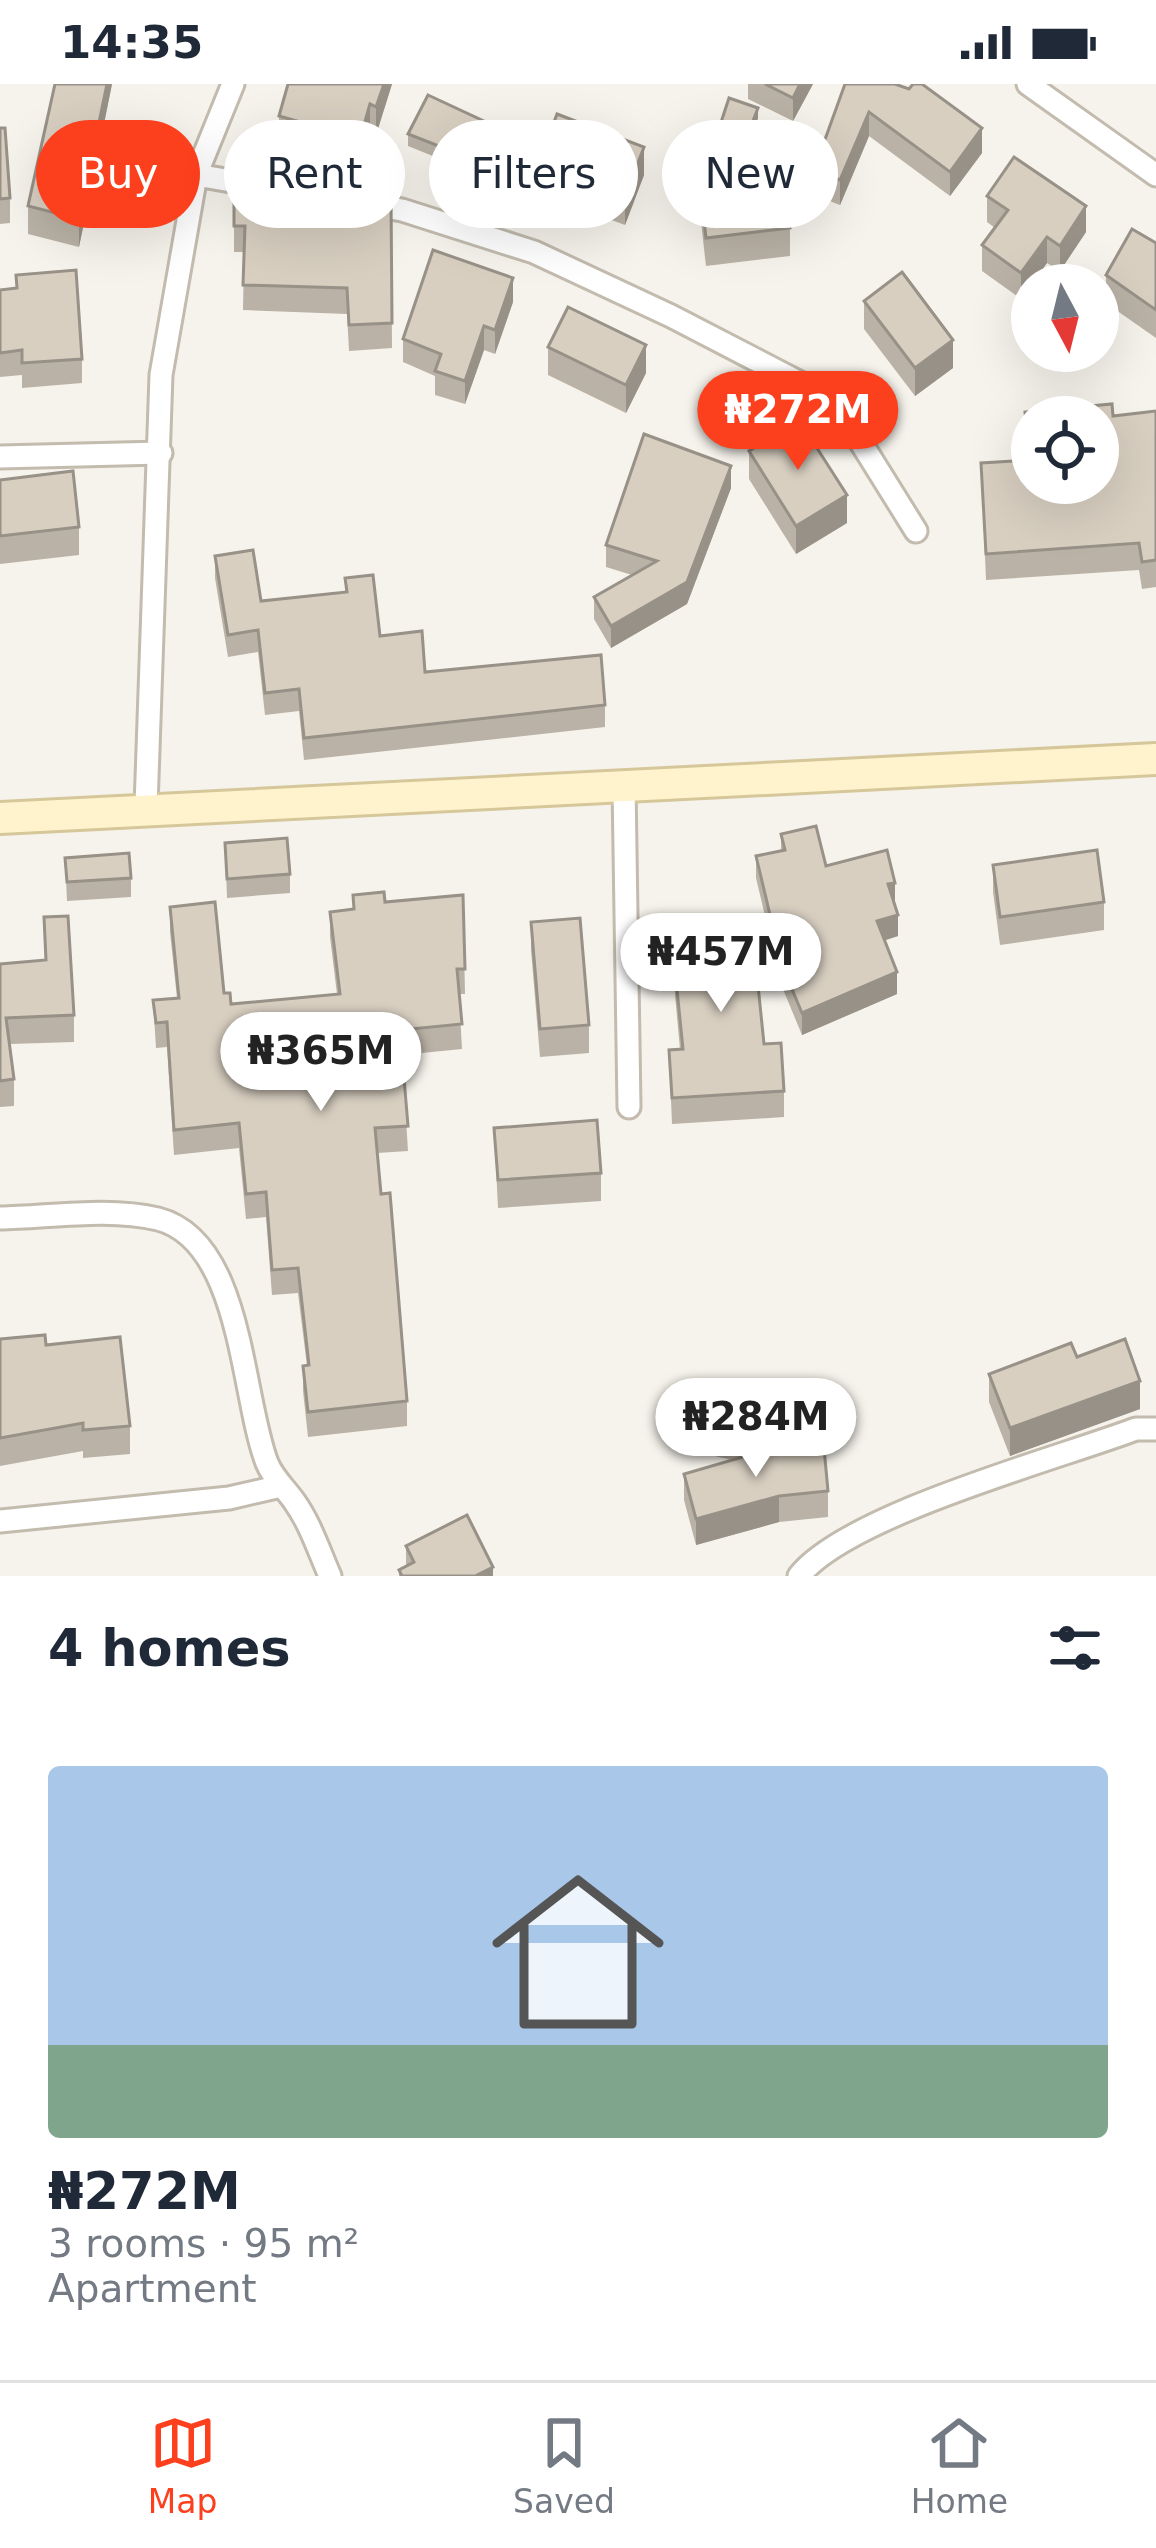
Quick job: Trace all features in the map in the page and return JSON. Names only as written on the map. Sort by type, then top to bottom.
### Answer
[{"type":"main road","points":[[0,818],[146,807],[1156,760]]},
{"type":"street","points":[[200,165],[233,84]]},
{"type":"street","points":[[1028,84],[1156,175]]},
{"type":"street","points":[[200,176],[402,211],[534,252],[671,316],[835,401],[916,531]]},
{"type":"street","points":[[146,807],[161,374],[187,228]]},
{"type":"street","points":[[0,457],[160,453]]},
{"type":"street","points":[[624,785],[628,1107]]},
{"type":"street","points":[[0,1218],[131,1215],[162,1220],[188,1236],[212,1263],[232,1316],[267,1462],[306,1523],[330,1576]]},
{"type":"street","points":[[799,1576],[816,1555],[919,1508],[1136,1429],[1156,1429]]},
{"type":"street","points":[[0,1521],[229,1498],[281,1486]]},
{"type":"building","points":[[55,84],[107,84],[100,120],[47,120]]},
{"type":"building","points":[[288,84],[384,84],[365,120],[279,116]]},
{"type":"building","points":[[765,84],[800,84],[793,98]]},
{"type":"building","points":[[845,84],[895,84],[909,89],[922,84],[982,128],[950,172],[869,112],[840,180],[838,120],[832,120]]},
{"type":"building","points":[[428,95],[482,120],[429,120],[429,142],[408,134]]},
{"type":"building","points":[[729,98],[758,108],[753,120],[722,120]]},
{"type":"building","points":[[0,128],[5,128],[10,198],[0,199]]},
{"type":"building","points":[[1014,157],[1086,206],[1060,246],[1047,237],[1028,264],[1011,266],[982,245],[1008,210],[987,196]]},
{"type":"building","points":[[36,170],[36,208],[28,206]]},
{"type":"building","points":[[245,228],[391,228],[392,323],[349,325],[347,288],[243,285]]},
{"type":"building","points":[[705,228],[790,228],[706,238]]},
{"type":"building","points":[[1132,229],[1156,243],[1156,310],[1119,284],[1119,264],[1112,264]]},
{"type":"building","points":[[433,250],[513,278],[495,330],[484,326],[465,381],[435,371],[441,354],[403,339]]},
{"type":"building","points":[[76,270],[82,359],[22,363],[22,350],[0,353],[0,290],[17,288],[16,275]]},
{"type":"building","points":[[902,272],[953,340],[915,368],[864,301]]},
{"type":"building","points":[[568,307],[646,345],[626,385],[548,347]]},
{"type":"building","points":[[1156,411],[1156,560],[1142,562],[1139,543],[986,554],[981,463],[1011,461],[1011,504],[1119,504],[1119,415]]},
{"type":"building","points":[[799,420],[847,495],[796,526],[749,451]]},
{"type":"building","points":[[644,434],[731,466],[687,582],[611,626],[594,597],[657,561],[606,545]]},
{"type":"building","points":[[73,471],[79,527],[0,536],[0,480]]},
{"type":"building","points":[[253,550],[261,601],[347,592],[345,578],[373,575],[380,636],[422,631],[425,672],[601,655],[605,705],[304,738],[299,689],[265,693],[258,630],[228,635],[215,556]]},
{"type":"building","points":[[816,826],[826,866],[887,850],[895,883],[888,884],[898,915],[877,921],[897,972],[802,1013],[763,920],[771,919],[756,856],[785,850],[781,834]]},
{"type":"building","points":[[287,838],[290,874],[227,879],[225,843]]},
{"type":"building","points":[[1097,850],[1104,902],[1000,917],[993,865]]},
{"type":"building","points":[[129,853],[131,878],[67,882],[65,858]]},
{"type":"building","points":[[384,892],[385,902],[463,895],[465,969],[457,969],[462,1024],[400,1030],[408,1126],[375,1128],[381,1194],[390,1193],[407,1401],[308,1412],[303,1366],[309,1365],[298,1268],[272,1270],[266,1192],[246,1194],[239,1123],[174,1130],[167,1022],[156,1023],[153,1000],[179,998],[170,907],[215,902],[224,993],[230,993],[231,1004],[340,994],[330,912],[354,909],[353,895]]},
{"type":"building","points":[[68,916],[74,1015],[6,1018],[14,1079],[0,1081],[0,964],[46,960],[44,917]]},
{"type":"building","points":[[751,917],[764,1044],[781,1043],[784,1091],[672,1098],[669,1050],[683,1049],[675,924]]},
{"type":"building","points":[[580,918],[589,1025],[540,1029],[531,922]]},
{"type":"building","points":[[597,1120],[601,1173],[498,1180],[494,1128]]},
{"type":"building","points":[[45,1335],[46,1345],[120,1337],[130,1426],[83,1430],[83,1423],[0,1438],[0,1339]]},
{"type":"building","points":[[1125,1339],[1140,1381],[1010,1428],[989,1374],[1071,1343],[1077,1357]]},
{"type":"building","points":[[689,1389],[777,1407],[769,1450],[680,1429]]},
{"type":"building","points":[[824,1448],[828,1491],[779,1496],[696,1519],[684,1474],[753,1454]]},
{"type":"building","points":[[467,1515],[493,1567],[475,1576],[402,1576],[399,1570],[414,1562],[406,1546]]}]
